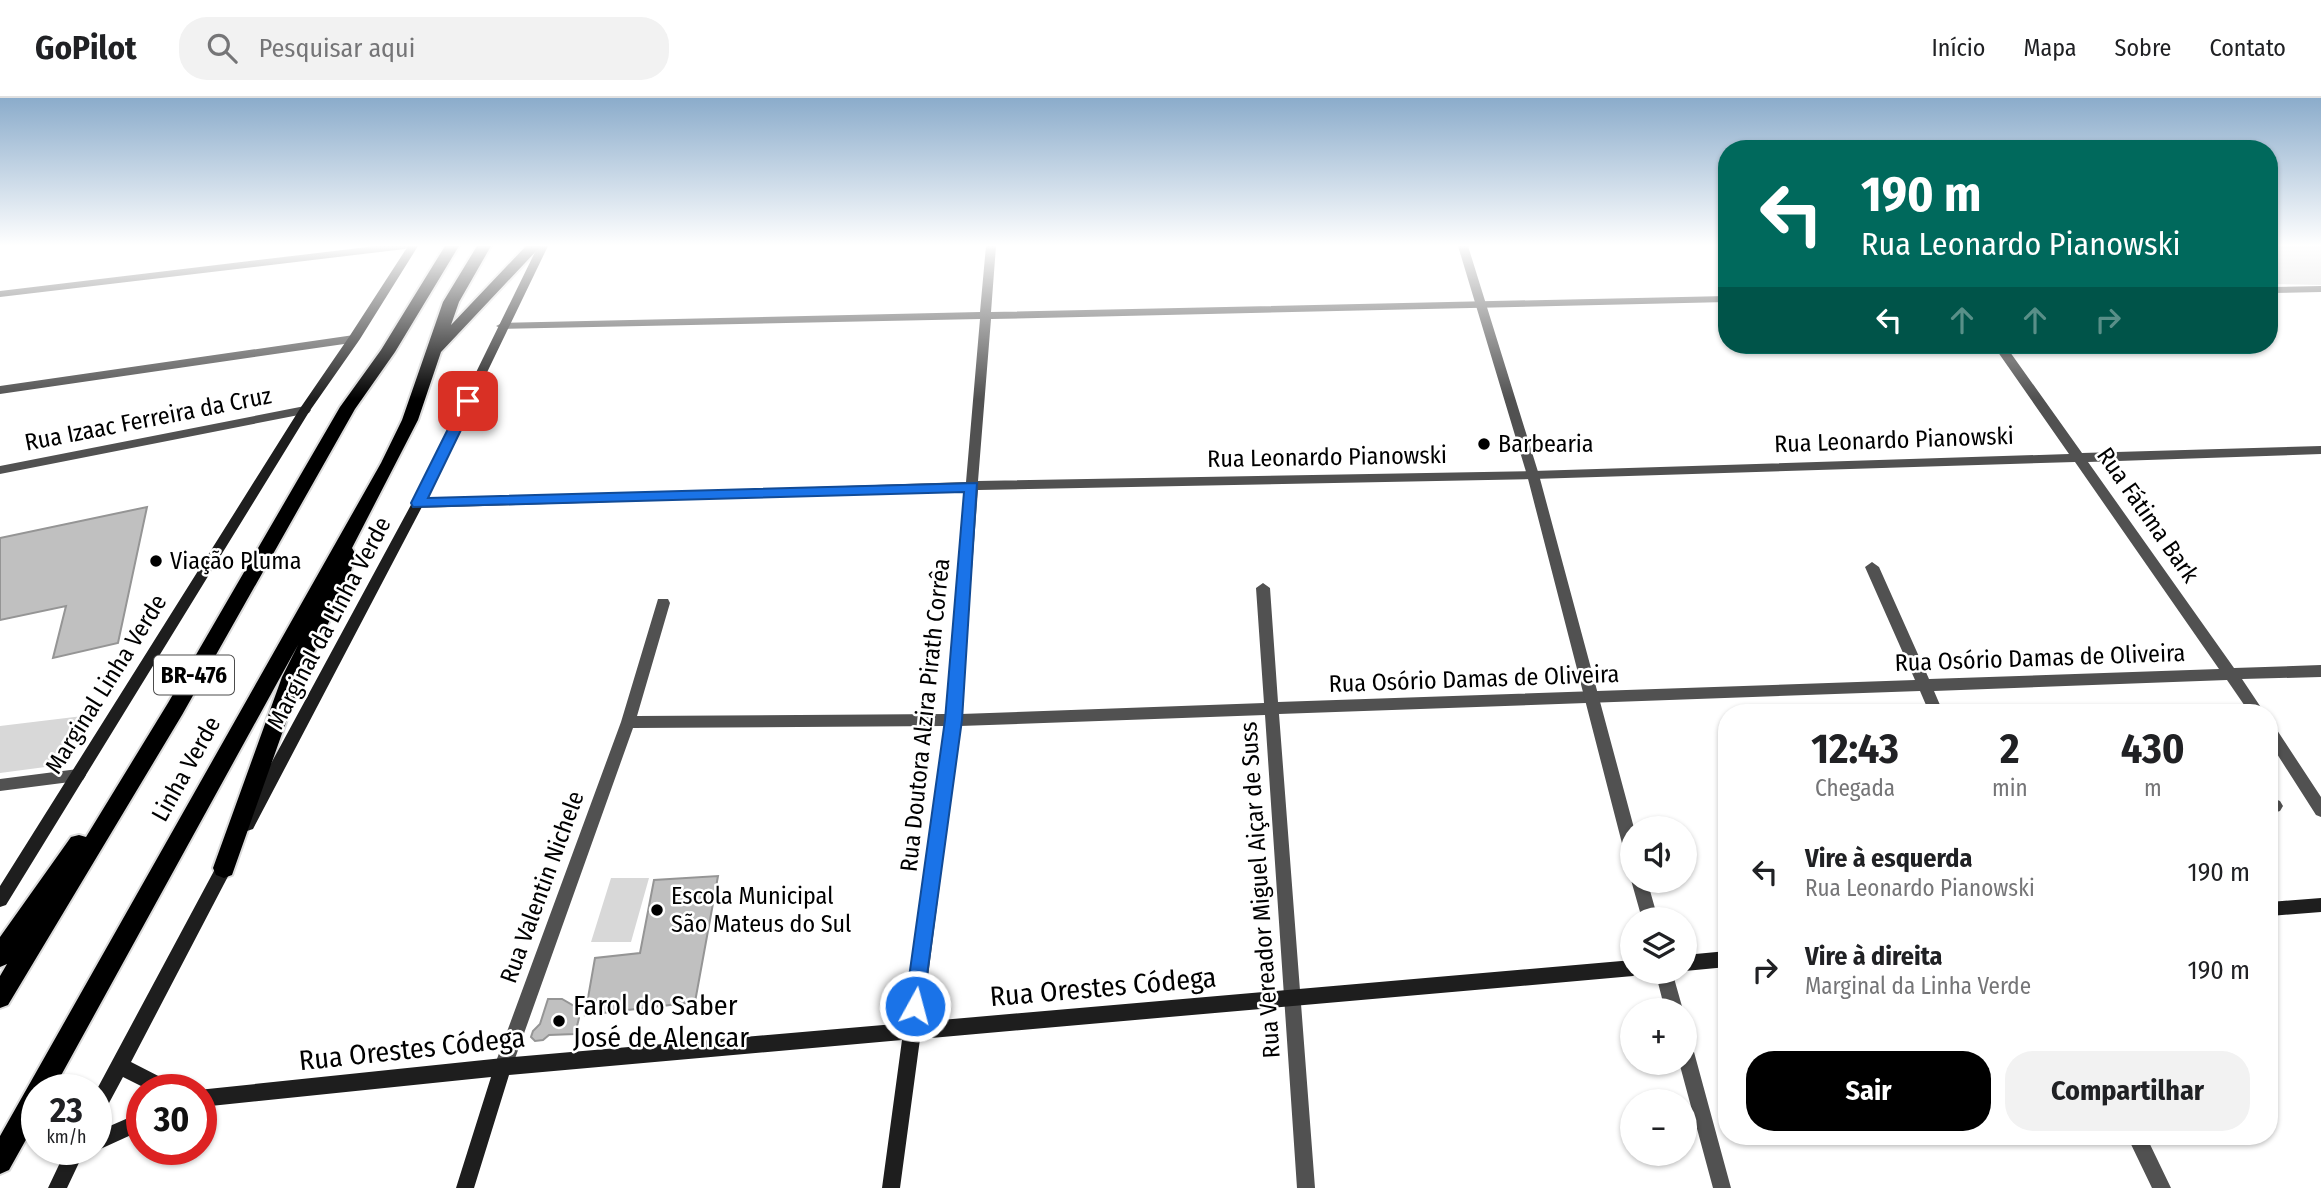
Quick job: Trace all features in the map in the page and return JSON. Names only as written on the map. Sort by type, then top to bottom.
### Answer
[{"type":"highway","name":"Linha Verde","points":[[0,997],[175,709],[348,407],[387,352],[421,297]]},
{"type":"highway","name":"Linha Verde","points":[[49,1074],[410,420],[430,356],[454,297]]},
{"type":"highway","points":[[430,356],[486,297]]},
{"type":"highway","points":[[224,867],[292,677],[340,581],[351,530]]},
{"type":"highway","points":[[0,956],[175,709]]},
{"type":"highway","points":[[0,1161],[21,1124]]},
{"type":"main road","name":"Marginal Linha Verde","points":[[0,900],[305,410],[380,297]]},
{"type":"main road","name":"Marginal da Linha Verde","points":[[224,867],[418,503],[517,297]]},
{"type":"main road","points":[[112,1079],[224,867]]},
{"type":"main road","points":[[2278,908],[2321,905]]},
{"type":"main road","points":[[1697,962],[1718,960]]},
{"type":"main road","name":"Rua Orestes Códega","points":[[217,1096],[503,1067],[1620,969]]},
{"type":"main road","name":"Rua Doutora Alzira Pirath Corrêa","points":[[891,1188],[912,1032]]},
{"type":"main road","points":[[119,1066],[135,1074]]},
{"type":"main road","name":"Rua Valentin Nichele","points":[[466,1188],[503,1067]]},
{"type":"main road","points":[[57,1188],[69,1165]]},
{"type":"street","name":"Rua Doutora Alzira Pirath Corrêa","points":[[912,1032],[953,720],[987,297]]},
{"type":"street","points":[[1480,297],[1533,475],[1623,816]]},
{"type":"street","points":[[502,326],[1718,299]]},
{"type":"street","points":[[0,390],[354,339]]},
{"type":"street","name":"Rua Fátima Bark","points":[[2005,354],[2252,704]]},
{"type":"street","name":"Rua Izaac Ferreira da Cruz","points":[[0,470],[305,410]]},
{"type":"street","name":"Rua Leonardo Pianowski","points":[[418,503],[972,486],[1533,475],[2321,450]]},
{"type":"street","points":[[1872,567],[1932,704]]},
{"type":"street","name":"Rua Vereador Miguel Aiçar de Suss","points":[[1263,588],[1306,1188]]},
{"type":"street","name":"Rua Valentin Nichele","points":[[503,1067],[628,722],[663,603]]},
{"type":"street","name":"Rua Osório Damas de Oliveira","points":[[628,722],[953,720],[2321,671]]},
{"type":"street","points":[[2278,743],[2321,810]]},
{"type":"street","points":[[0,785],[78,775]]},
{"type":"street","points":[[1691,1075],[1722,1188]]},
{"type":"street","points":[[2140,1145],[2161,1188]]},
{"type":"shaded area","points":[[91,715],[53,766],[0,773],[0,726]]},
{"type":"shaded area","points":[[611,878],[649,878],[631,942],[591,942]]},
{"type":"building","points":[[147,507],[118,643],[53,658],[66,606],[0,620],[0,538]]},
{"type":"building","points":[[718,876],[695,1002],[585,1015],[595,958],[640,953],[654,880]]},
{"type":"building","name":"Farol do Saber José de Alencar","points":[[548,999],[562,999],[574,1006],[579,1018],[575,1034],[549,1035],[543,1040],[535,1041],[531,1037],[540,1024]]},
{"type":"place","name":"Barbearia","points":[[1484,444]]},
{"type":"place","name":"Viação Pluma","points":[[156,561]]},
{"type":"place","name":"Escola Municipal São Mateus do Sul","points":[[657,910]]},
{"type":"place","name":"Farol do Saber José de Alencar","points":[[559,1021]]},
{"type":"route","points":[[468,401],[418,503],[972,486],[953,720],[915,1006]]}]
